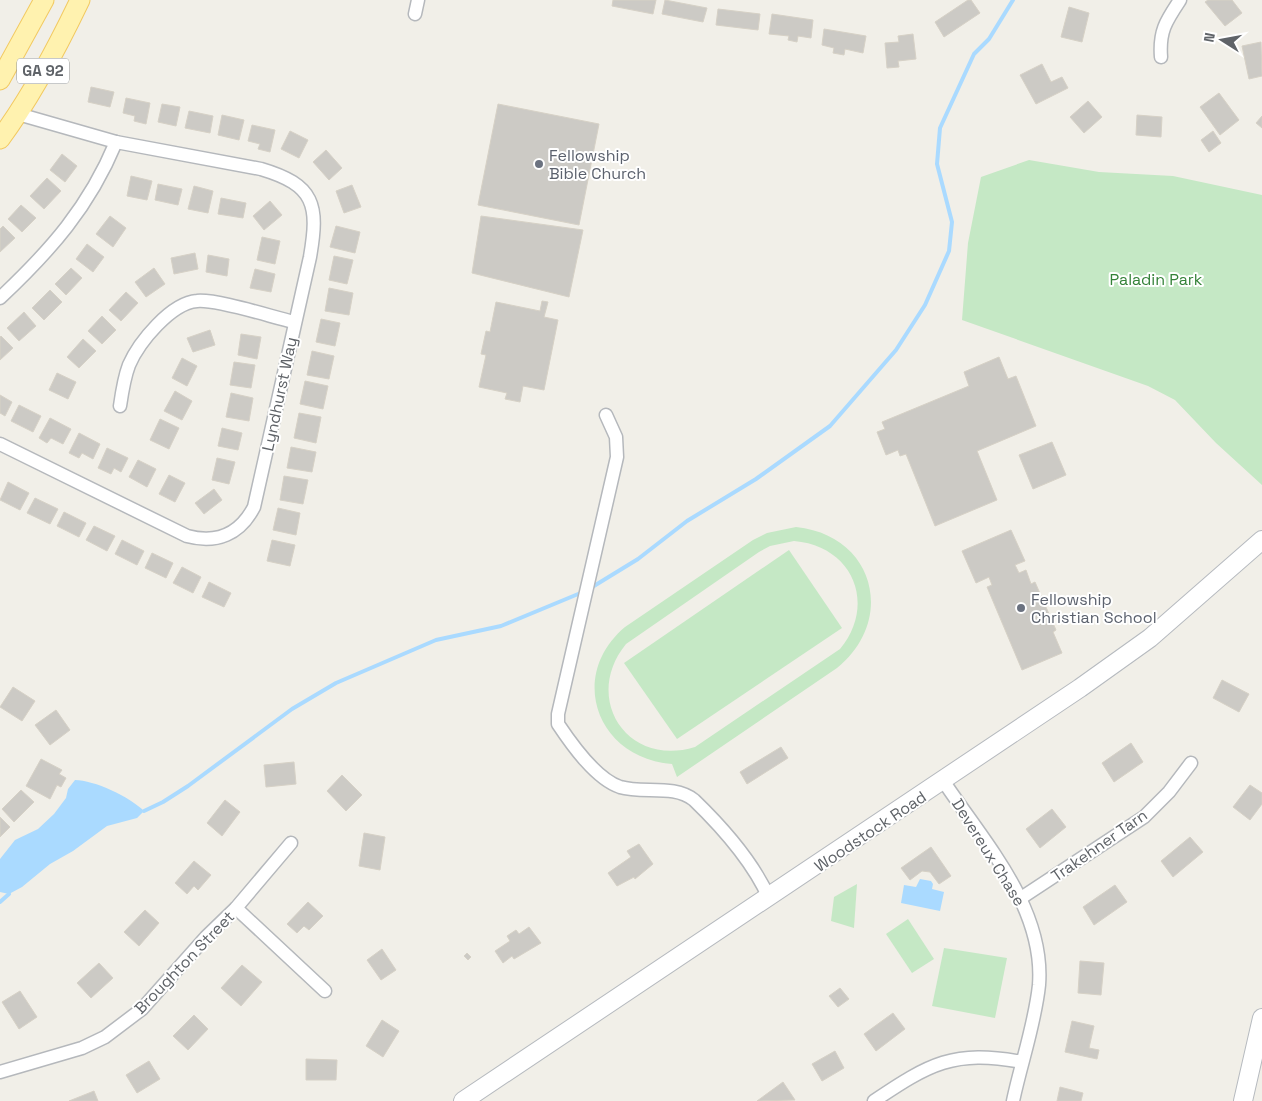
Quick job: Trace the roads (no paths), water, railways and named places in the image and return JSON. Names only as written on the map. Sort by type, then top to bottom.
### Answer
[{"type":"main road","name":"GA 92","points":[[0,80],[44,0]]},
{"type":"main road","name":"GA 92","points":[[0,139],[18,114],[64,33],[80,0]]},
{"type":"street","points":[[415,14],[418,0]]},
{"type":"street","points":[[1161,57],[1160,40],[1166,22],[1180,0]]},
{"type":"street","name":"Lyndhurst Way","points":[[0,444],[164,526],[199,539],[221,538],[243,525],[254,507],[315,231],[316,219],[306,192],[286,177],[261,169],[116,142],[18,114]]},
{"type":"street","points":[[0,298],[31,269],[83,208],[102,176],[116,142]]},
{"type":"street","points":[[120,406],[126,374],[139,348],[169,314],[186,303],[208,302],[294,322]]},
{"type":"street","points":[[606,415],[616,437],[617,456],[558,714],[558,724],[598,774],[608,782],[621,787],[676,792],[688,795],[731,841],[756,875],[769,898]]},
{"type":"street","name":"Woodstock Road","points":[[463,1101],[944,782],[1150,638],[1262,540]]},
{"type":"street","name":"Trakehner Tarn","points":[[1021,898],[1144,817],[1169,792],[1191,763]]},
{"type":"street","name":"Devereux Chase","points":[[944,782],[1021,898],[1034,933],[1038,955],[1038,978],[1022,1062],[1012,1101]]},
{"type":"street","name":"Broughton Street","points":[[0,1072],[82,1048],[105,1037],[142,1009],[206,937],[236,908],[291,843]]},
{"type":"street","points":[[236,908],[324,991]]},
{"type":"street","points":[[1243,1101],[1262,1018]]},
{"type":"street","points":[[874,1101],[918,1072],[943,1061],[970,1056],[1022,1062]]},
{"type":"water","points":[[75,780],[92,783],[111,790],[130,800],[144,811],[137,818],[107,826],[73,851],[50,864],[22,887],[9,894],[0,892],[0,859],[15,840],[38,829],[54,814],[66,798],[68,789]]},
{"type":"water","points":[[920,879],[931,881],[933,884],[932,889],[944,892],[940,911],[901,903],[904,885],[916,887]]},
{"type":"waterway","points":[[589,589],[638,559],[687,521],[756,479],[830,426],[896,350],[925,305],[949,251],[952,222],[937,164],[940,128],[974,54],[989,39],[1013,0]]},
{"type":"waterway","points":[[144,811],[163,802],[188,786],[292,709],[336,683],[436,640],[501,626],[583,592]]},
{"type":"waterway","points":[[0,902],[9,894]]},
{"type":"place","name":"Fellowship Bible Church","points":[[539,164]]},
{"type":"place","name":"Fellowship Christian School","points":[[1021,608]]},
{"type":"park label","name":"Paladin Park","points":[[1156,279]]}]
